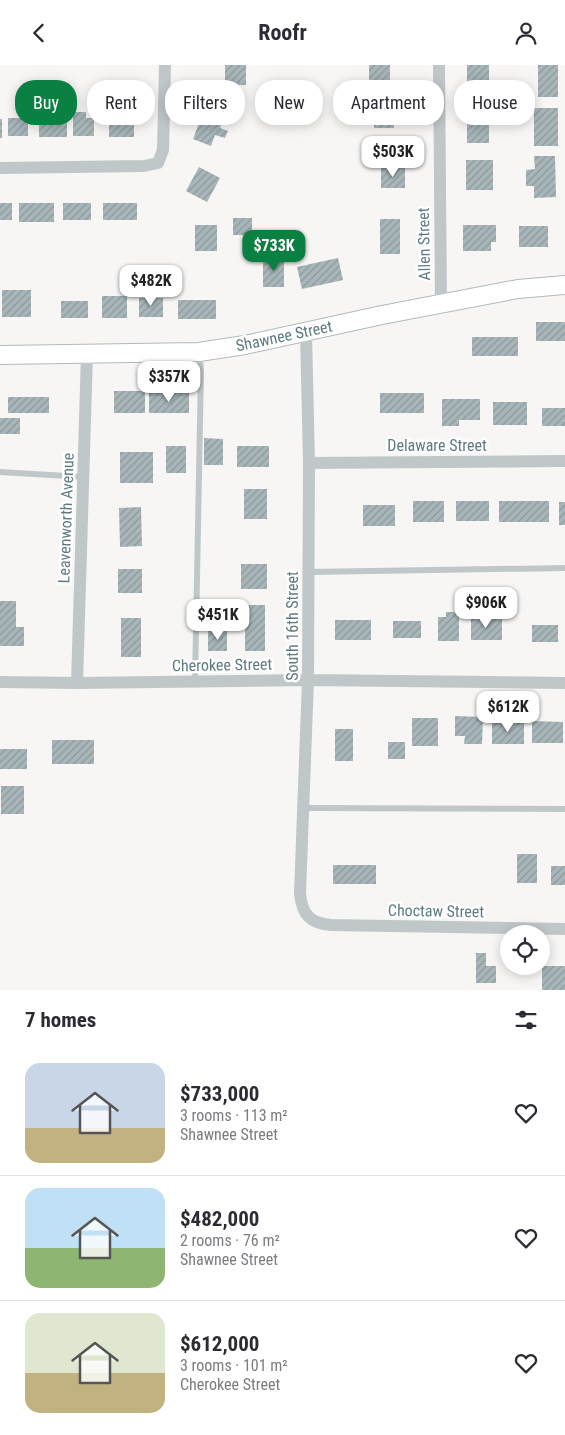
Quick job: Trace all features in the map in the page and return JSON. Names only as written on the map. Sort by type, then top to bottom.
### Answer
[{"type":"street","points":[[0,168],[144,166],[158,163],[163,150],[164,65]]},
{"type":"street","name":"Allen Street","points":[[439,65],[441,303]]},
{"type":"street","name":"Shawnee Street","points":[[0,355],[88,355],[199,351],[245,345],[441,303],[518,289],[565,285]]},
{"type":"street","name":"South 16th Street","points":[[306,333],[308,680],[300,893],[301,906],[308,917]]},
{"type":"street","name":"Leavenworth Avenue","points":[[77,683],[88,355]]},
{"type":"street","name":"Delaware Street","points":[[308,463],[565,461]]},
{"type":"street","name":"Cherokee Street","points":[[0,682],[308,680],[565,683]]},
{"type":"street","name":"Choctaw Street","points":[[308,917],[318,924],[331,925],[565,929]]},
{"type":"lane","points":[[195,682],[201,370],[199,351]]},
{"type":"lane","points":[[0,472],[84,477]]},
{"type":"lane","points":[[308,572],[565,568]]},
{"type":"lane","points":[[303,808],[565,809]]},
{"type":"building","points":[[225,65],[246,65],[246,85],[245,80],[225,80]]},
{"type":"building","points":[[369,65],[390,65],[390,80],[369,80]]},
{"type":"building","points":[[467,65],[489,65],[489,80],[467,80]]},
{"type":"building","points":[[538,65],[558,65],[558,97],[538,97]]},
{"type":"building","points":[[535,108],[558,108],[558,146],[534,146]]},
{"type":"building","points":[[77,112],[86,112],[87,125],[94,125],[94,136],[73,136],[73,125],[77,125]]},
{"type":"building","points":[[8,118],[15,118],[15,125],[28,125],[28,136],[8,136]]},
{"type":"building","points":[[0,119],[2,119],[2,138],[0,138]]},
{"type":"building","points":[[39,125],[67,125],[67,137],[39,137]]},
{"type":"building","points":[[109,125],[134,125],[134,137],[109,137]]},
{"type":"building","points":[[198,125],[221,125],[220,128],[228,131],[225,138],[215,135],[211,146],[193,139]]},
{"type":"building","points":[[374,125],[394,125],[394,128],[374,128]]},
{"type":"building","points":[[467,125],[489,125],[489,143],[467,143]]},
{"type":"building","points":[[534,156],[555,156],[556,197],[534,198],[534,186],[526,186],[526,170],[535,169]]},
{"type":"building","points":[[466,160],[493,160],[493,190],[466,190]]},
{"type":"building","points":[[199,167],[220,178],[207,202],[186,191]]},
{"type":"building","points":[[381,167],[405,167],[405,188],[381,188]]},
{"type":"building","points":[[0,203],[12,203],[12,220],[0,220]]},
{"type":"building","points":[[19,203],[54,203],[54,222],[19,222]]},
{"type":"building","points":[[63,203],[91,203],[91,220],[63,220]]},
{"type":"building","points":[[103,203],[137,203],[137,220],[103,220]]},
{"type":"building","points":[[233,218],[252,218],[252,235],[233,235]]},
{"type":"building","points":[[380,219],[400,219],[400,254],[380,254]]},
{"type":"building","points":[[195,225],[217,225],[217,251],[195,251]]},
{"type":"building","points":[[463,225],[496,225],[496,242],[491,242],[491,251],[463,251]]},
{"type":"building","points":[[519,226],[548,226],[548,247],[519,247]]},
{"type":"building","points":[[263,257],[284,257],[284,287],[263,287]]},
{"type":"building","points":[[338,258],[343,280],[302,289],[297,267]]},
{"type":"building","points":[[2,290],[31,290],[31,317],[2,317]]},
{"type":"building","points":[[102,296],[127,296],[127,318],[102,318]]},
{"type":"building","points":[[139,298],[163,298],[163,317],[139,317]]},
{"type":"building","points":[[178,300],[216,300],[216,319],[178,319]]},
{"type":"building","points":[[61,301],[88,301],[88,318],[61,318]]},
{"type":"building","points":[[536,322],[565,322],[565,341],[536,341]]},
{"type":"building","points":[[472,337],[518,337],[518,356],[472,356]]},
{"type":"building","points":[[114,391],[145,391],[145,413],[114,413]]},
{"type":"building","points":[[149,392],[189,392],[189,413],[149,413]]},
{"type":"building","points":[[380,393],[424,393],[424,413],[380,413]]},
{"type":"building","points":[[8,397],[49,397],[49,413],[8,413]]},
{"type":"building","points":[[442,399],[480,399],[480,420],[459,420],[459,426],[442,426]]},
{"type":"building","points":[[493,402],[527,402],[527,425],[493,425]]},
{"type":"building","points":[[542,408],[565,408],[565,426],[542,426]]},
{"type":"building","points":[[0,418],[20,418],[20,434],[0,434]]},
{"type":"building","points":[[204,438],[223,439],[223,465],[204,465]]},
{"type":"building","points":[[166,446],[186,446],[186,473],[166,473]]},
{"type":"building","points":[[237,446],[269,446],[269,467],[237,467]]},
{"type":"building","points":[[120,452],[153,452],[153,483],[120,483]]},
{"type":"building","points":[[244,489],[267,489],[267,519],[244,519]]},
{"type":"building","points":[[413,501],[444,501],[444,522],[413,522]]},
{"type":"building","points":[[456,501],[489,501],[489,521],[456,521]]},
{"type":"building","points":[[499,501],[549,501],[549,522],[499,522]]},
{"type":"building","points":[[559,502],[565,502],[565,525],[559,525]]},
{"type":"building","points":[[363,505],[395,505],[395,526],[363,526]]},
{"type":"building","points":[[141,507],[142,546],[120,547],[119,508]]},
{"type":"building","points":[[241,564],[267,564],[267,589],[241,589]]},
{"type":"building","points":[[118,569],[142,569],[142,593],[118,593]]},
{"type":"building","points":[[0,601],[16,601],[16,627],[24,627],[24,646],[0,646]]},
{"type":"building","points":[[245,605],[265,605],[265,651],[245,651]]},
{"type":"building","points":[[446,612],[459,612],[459,641],[438,641],[438,617],[446,617]]},
{"type":"building","points":[[121,618],[141,618],[141,657],[121,657]]},
{"type":"building","points":[[471,618],[502,618],[502,640],[471,640]]},
{"type":"building","points":[[335,620],[371,620],[371,640],[335,640]]},
{"type":"building","points":[[393,621],[421,621],[421,638],[393,638]]},
{"type":"building","points":[[532,625],[558,625],[558,642],[532,642]]},
{"type":"building","points":[[208,631],[227,631],[227,651],[208,651]]},
{"type":"building","points":[[455,716],[483,717],[482,744],[464,744],[465,736],[455,736]]},
{"type":"building","points":[[412,718],[438,718],[438,746],[412,746]]},
{"type":"building","points":[[532,721],[563,722],[563,743],[532,743]]},
{"type":"building","points":[[492,722],[524,722],[524,744],[492,744]]},
{"type":"building","points":[[335,729],[353,729],[353,761],[335,761]]},
{"type":"building","points":[[52,740],[94,740],[94,764],[52,764]]},
{"type":"building","points":[[388,742],[405,742],[405,759],[388,759]]},
{"type":"building","points":[[0,749],[27,749],[27,769],[0,769]]},
{"type":"building","points":[[1,786],[24,786],[24,814],[1,814]]},
{"type":"building","points":[[517,854],[537,854],[537,883],[517,883]]},
{"type":"building","points":[[333,865],[376,865],[376,884],[333,884]]},
{"type":"building","points":[[551,866],[565,866],[565,885],[551,885]]},
{"type":"building","points":[[476,953],[486,953],[486,966],[496,966],[496,983],[476,983]]},
{"type":"building","points":[[550,966],[565,966],[565,990],[542,990],[542,975],[550,975]]}]
